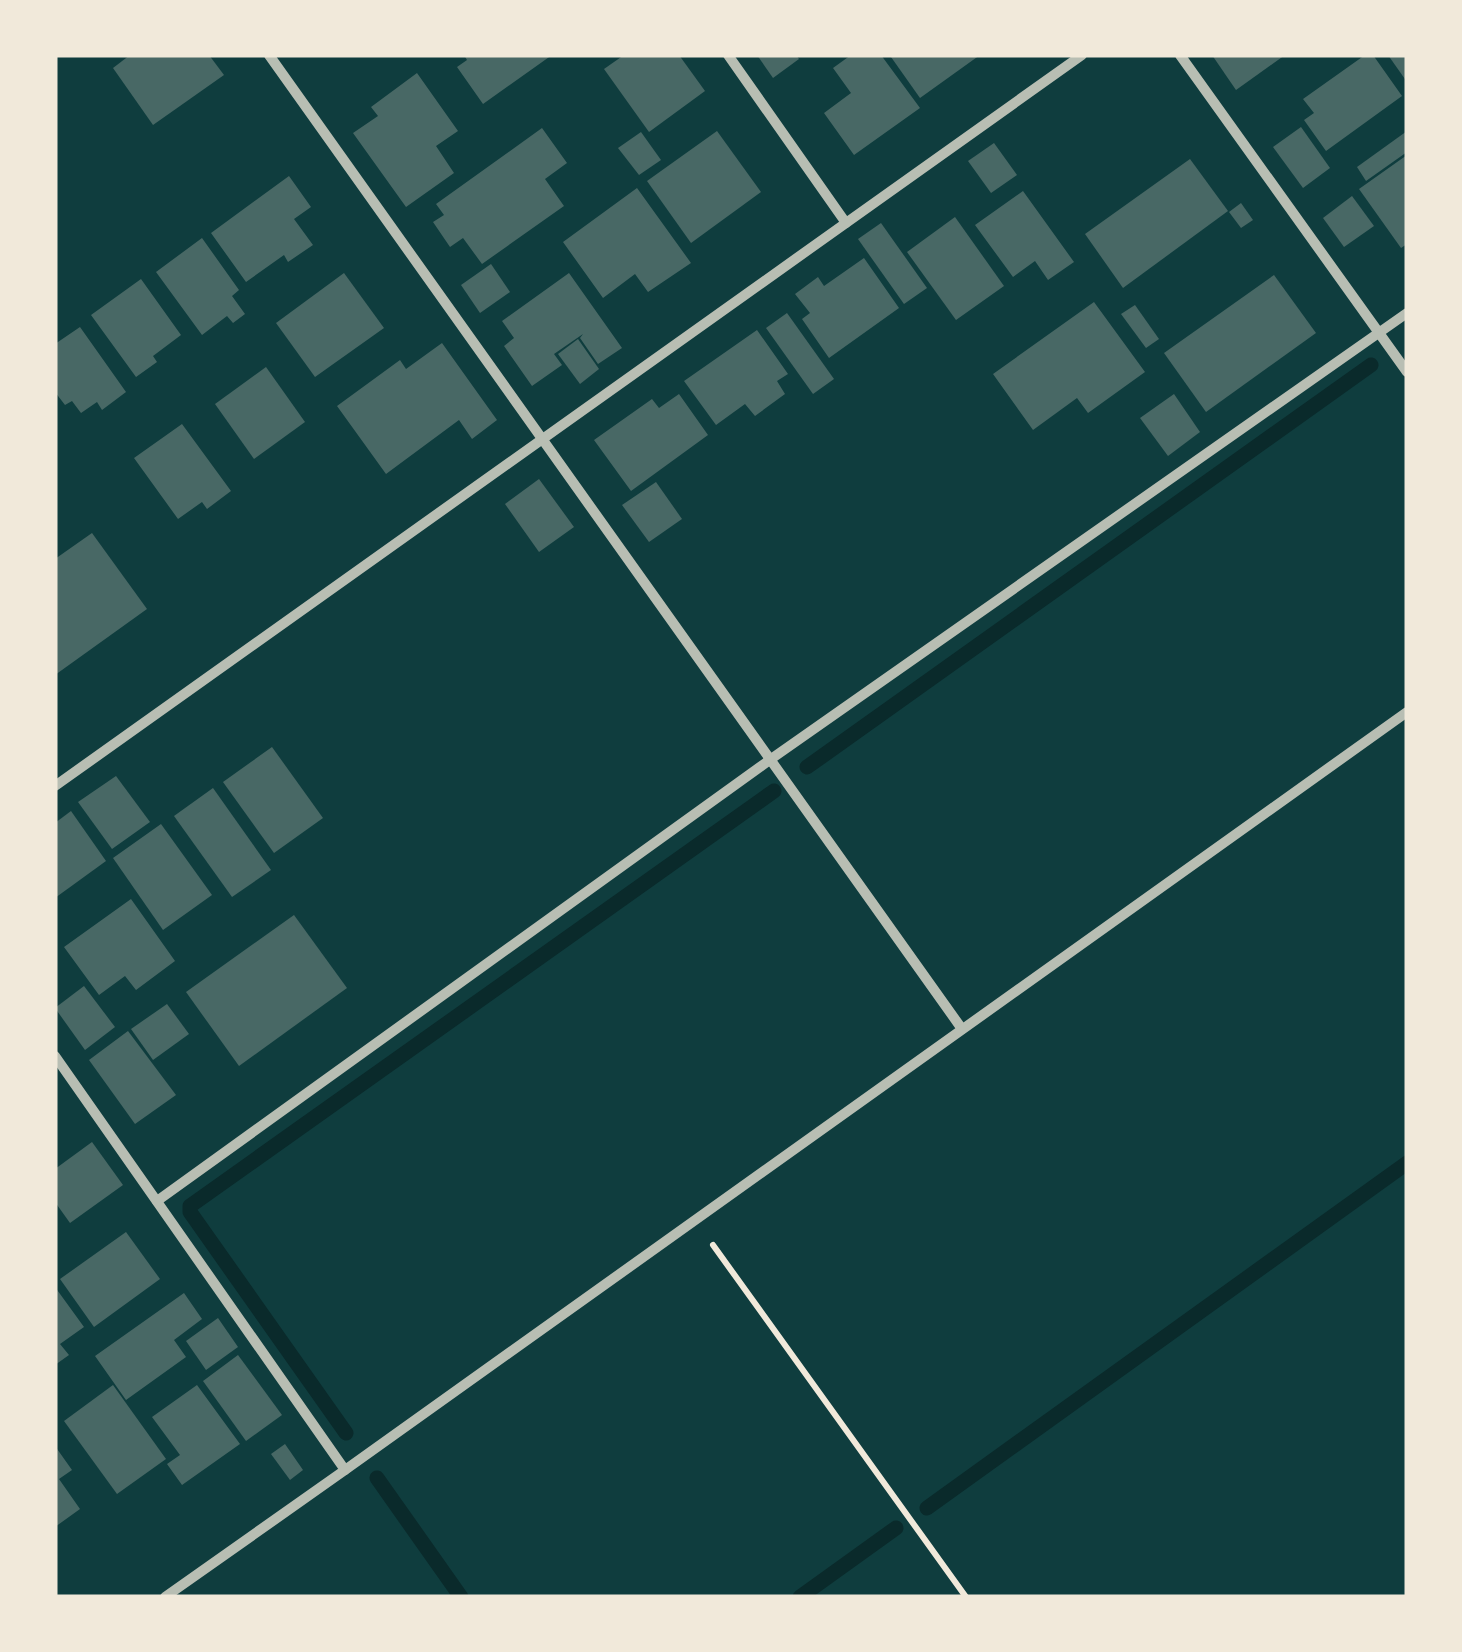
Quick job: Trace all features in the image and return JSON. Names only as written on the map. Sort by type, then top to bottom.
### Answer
[{"type":"street","points":[[270,55],[962,1029]]},
{"type":"street","points":[[728,55],[846,223]]},
{"type":"street","points":[[55,786],[1082,55]]},
{"type":"street","points":[[1180,55],[1407,372]]},
{"type":"street","points":[[156,1201],[771,760],[1407,312]]},
{"type":"street","points":[[165,1597],[1407,712]]},
{"type":"street","points":[[55,1056],[345,1470]]},
{"type":"path","points":[[695,1220],[966,1597]]},
{"type":"building","points":[[130,55],[209,55],[224,75],[153,125],[113,68]]},
{"type":"building","points":[[464,55],[552,55],[483,104],[457,67],[467,60]]},
{"type":"building","points":[[624,55],[679,55],[705,91],[649,132],[604,69]]},
{"type":"building","points":[[757,55],[796,55],[799,59],[773,78]]},
{"type":"building","points":[[851,55],[881,55],[920,108],[854,155],[824,113],[851,93],[833,68]]},
{"type":"building","points":[[980,55],[920,98],[891,57]]},
{"type":"building","points":[[1212,55],[1285,55],[1236,90]]},
{"type":"building","points":[[1365,55],[1373,55],[1402,96],[1326,151],[1304,120],[1314,113],[1303,99]]},
{"type":"building","points":[[1388,55],[1407,55],[1407,82]]},
{"type":"building","points":[[417,73],[458,131],[436,146],[454,173],[406,207],[353,133],[378,116],[371,107]]},
{"type":"building","points":[[1301,127],[1330,168],[1303,188],[1273,147]]},
{"type":"building","points":[[542,128],[567,163],[545,179],[564,206],[482,264],[463,238],[450,247],[433,222],[444,215],[436,204]]},
{"type":"building","points":[[717,131],[761,192],[691,243],[647,181]]},
{"type":"building","points":[[1407,131],[1407,152],[1366,181],[1357,167]]},
{"type":"building","points":[[641,132],[661,160],[639,175],[618,148]]},
{"type":"building","points":[[994,143],[1017,175],[991,193],[968,161]]},
{"type":"building","points":[[1407,155],[1407,244],[1401,248],[1359,189]]},
{"type":"building","points":[[1190,159],[1228,211],[1123,288],[1085,234]]},
{"type":"building","points":[[289,176],[311,207],[294,219],[313,245],[288,262],[284,255],[246,282],[211,233]]},
{"type":"building","points":[[637,188],[691,263],[648,292],[635,274],[603,298],[563,242]]},
{"type":"building","points":[[1023,191],[1074,262],[1048,280],[1035,261],[1013,277],[975,225]]},
{"type":"building","points":[[1352,196],[1374,226],[1344,247],[1323,218]]},
{"type":"building","points":[[1241,203],[1253,220],[1241,228],[1229,212]]},
{"type":"building","points":[[955,217],[1004,286],[956,320],[907,252]]},
{"type":"building","points":[[881,223],[927,288],[904,304],[858,239]]},
{"type":"building","points":[[202,238],[239,290],[232,296],[245,314],[233,323],[227,316],[202,335],[156,272]]},
{"type":"building","points":[[864,258],[899,308],[829,358],[802,319],[810,313],[795,294],[818,277],[824,286]]},
{"type":"building","points":[[491,264],[510,292],[480,313],[461,285]]},
{"type":"building","points":[[344,273],[384,328],[315,377],[276,323]]},
{"type":"building","points":[[569,273],[622,348],[598,364],[580,338],[583,334],[554,354],[562,365],[532,386],[504,346],[514,338],[502,321]]},
{"type":"building","points":[[1274,275],[1316,333],[1206,412],[1164,353]]},
{"type":"building","points":[[141,279],[181,335],[153,356],[157,362],[136,377],[91,315]]},
{"type":"building","points":[[1094,302],[1145,372],[1088,413],[1077,398],[1033,430],[993,374]]},
{"type":"building","points":[[1135,305],[1159,339],[1146,348],[1121,314]]},
{"type":"building","points":[[787,313],[834,379],[813,394],[766,328]]},
{"type":"building","points":[[80,327],[126,392],[102,410],[97,402],[81,413],[72,401],[65,405],[55,392],[55,344]]},
{"type":"building","points":[[757,330],[788,374],[777,381],[785,394],[755,416],[745,404],[716,425],[684,381]]},
{"type":"building","points":[[578,339],[599,369],[580,384],[558,354]]},
{"type":"building","points":[[442,343],[497,420],[472,439],[459,420],[386,474],[337,406],[400,360],[406,369]]},
{"type":"building","points":[[266,367],[305,422],[254,459],[215,404]]},
{"type":"building","points":[[679,394],[708,435],[631,491],[594,440],[652,399],[659,408]]},
{"type":"building","points":[[1174,394],[1200,432],[1168,456],[1140,418]]},
{"type":"building","points":[[182,424],[231,491],[207,509],[202,502],[178,519],[134,458]]},
{"type":"building","points":[[539,479],[574,527],[539,552],[505,504]]},
{"type":"building","points":[[656,482],[682,519],[649,542],[622,505]]},
{"type":"building","points":[[92,533],[147,609],[55,675],[55,559]]},
{"type":"building","points":[[272,747],[323,818],[274,853],[223,782]]},
{"type":"building","points":[[116,776],[150,822],[112,849],[78,802]]},
{"type":"building","points":[[213,788],[271,870],[232,897],[174,816]]},
{"type":"building","points":[[71,811],[106,861],[55,898],[55,823]]},
{"type":"building","points":[[161,824],[212,895],[163,930],[113,858]]},
{"type":"building","points":[[131,899],[175,961],[136,990],[125,976],[99,995],[64,947]]},
{"type":"building","points":[[294,915],[347,988],[239,1066],[186,992]]},
{"type":"building","points":[[84,986],[115,1027],[85,1050],[55,1008]]},
{"type":"building","points":[[167,1004],[189,1034],[153,1060],[131,1029]]},
{"type":"building","points":[[128,1031],[176,1095],[135,1124],[89,1060]]},
{"type":"building","points":[[92,1142],[123,1185],[70,1223],[55,1202],[55,1169]]},
{"type":"building","points":[[126,1232],[160,1279],[94,1327],[60,1279]]},
{"type":"building","points":[[55,1287],[84,1327],[60,1344],[69,1355],[55,1365]]},
{"type":"building","points":[[184,1293],[202,1319],[174,1340],[186,1357],[126,1400],[95,1356]]},
{"type":"building","points":[[218,1318],[238,1347],[206,1370],[186,1341]]},
{"type":"building","points":[[238,1355],[282,1415],[246,1441],[203,1381]]},
{"type":"building","points":[[113,1385],[166,1459],[117,1494],[64,1421]]},
{"type":"building","points":[[197,1385],[240,1444],[182,1485],[167,1464],[180,1455],[152,1417]]},
{"type":"building","points":[[285,1444],[303,1470],[290,1480],[271,1454]]},
{"type":"building","points":[[55,1446],[72,1470],[59,1479],[80,1509],[55,1527]]},
{"type":"waterway","points":[[807,767],[1371,365]]},
{"type":"waterway","points":[[346,1433],[190,1212],[190,1206],[774,791]]},
{"type":"waterway","points":[[927,1508],[1407,1163]]},
{"type":"waterway","points":[[377,1478],[461,1597]]},
{"type":"waterway","points":[[800,1597],[896,1528]]}]
